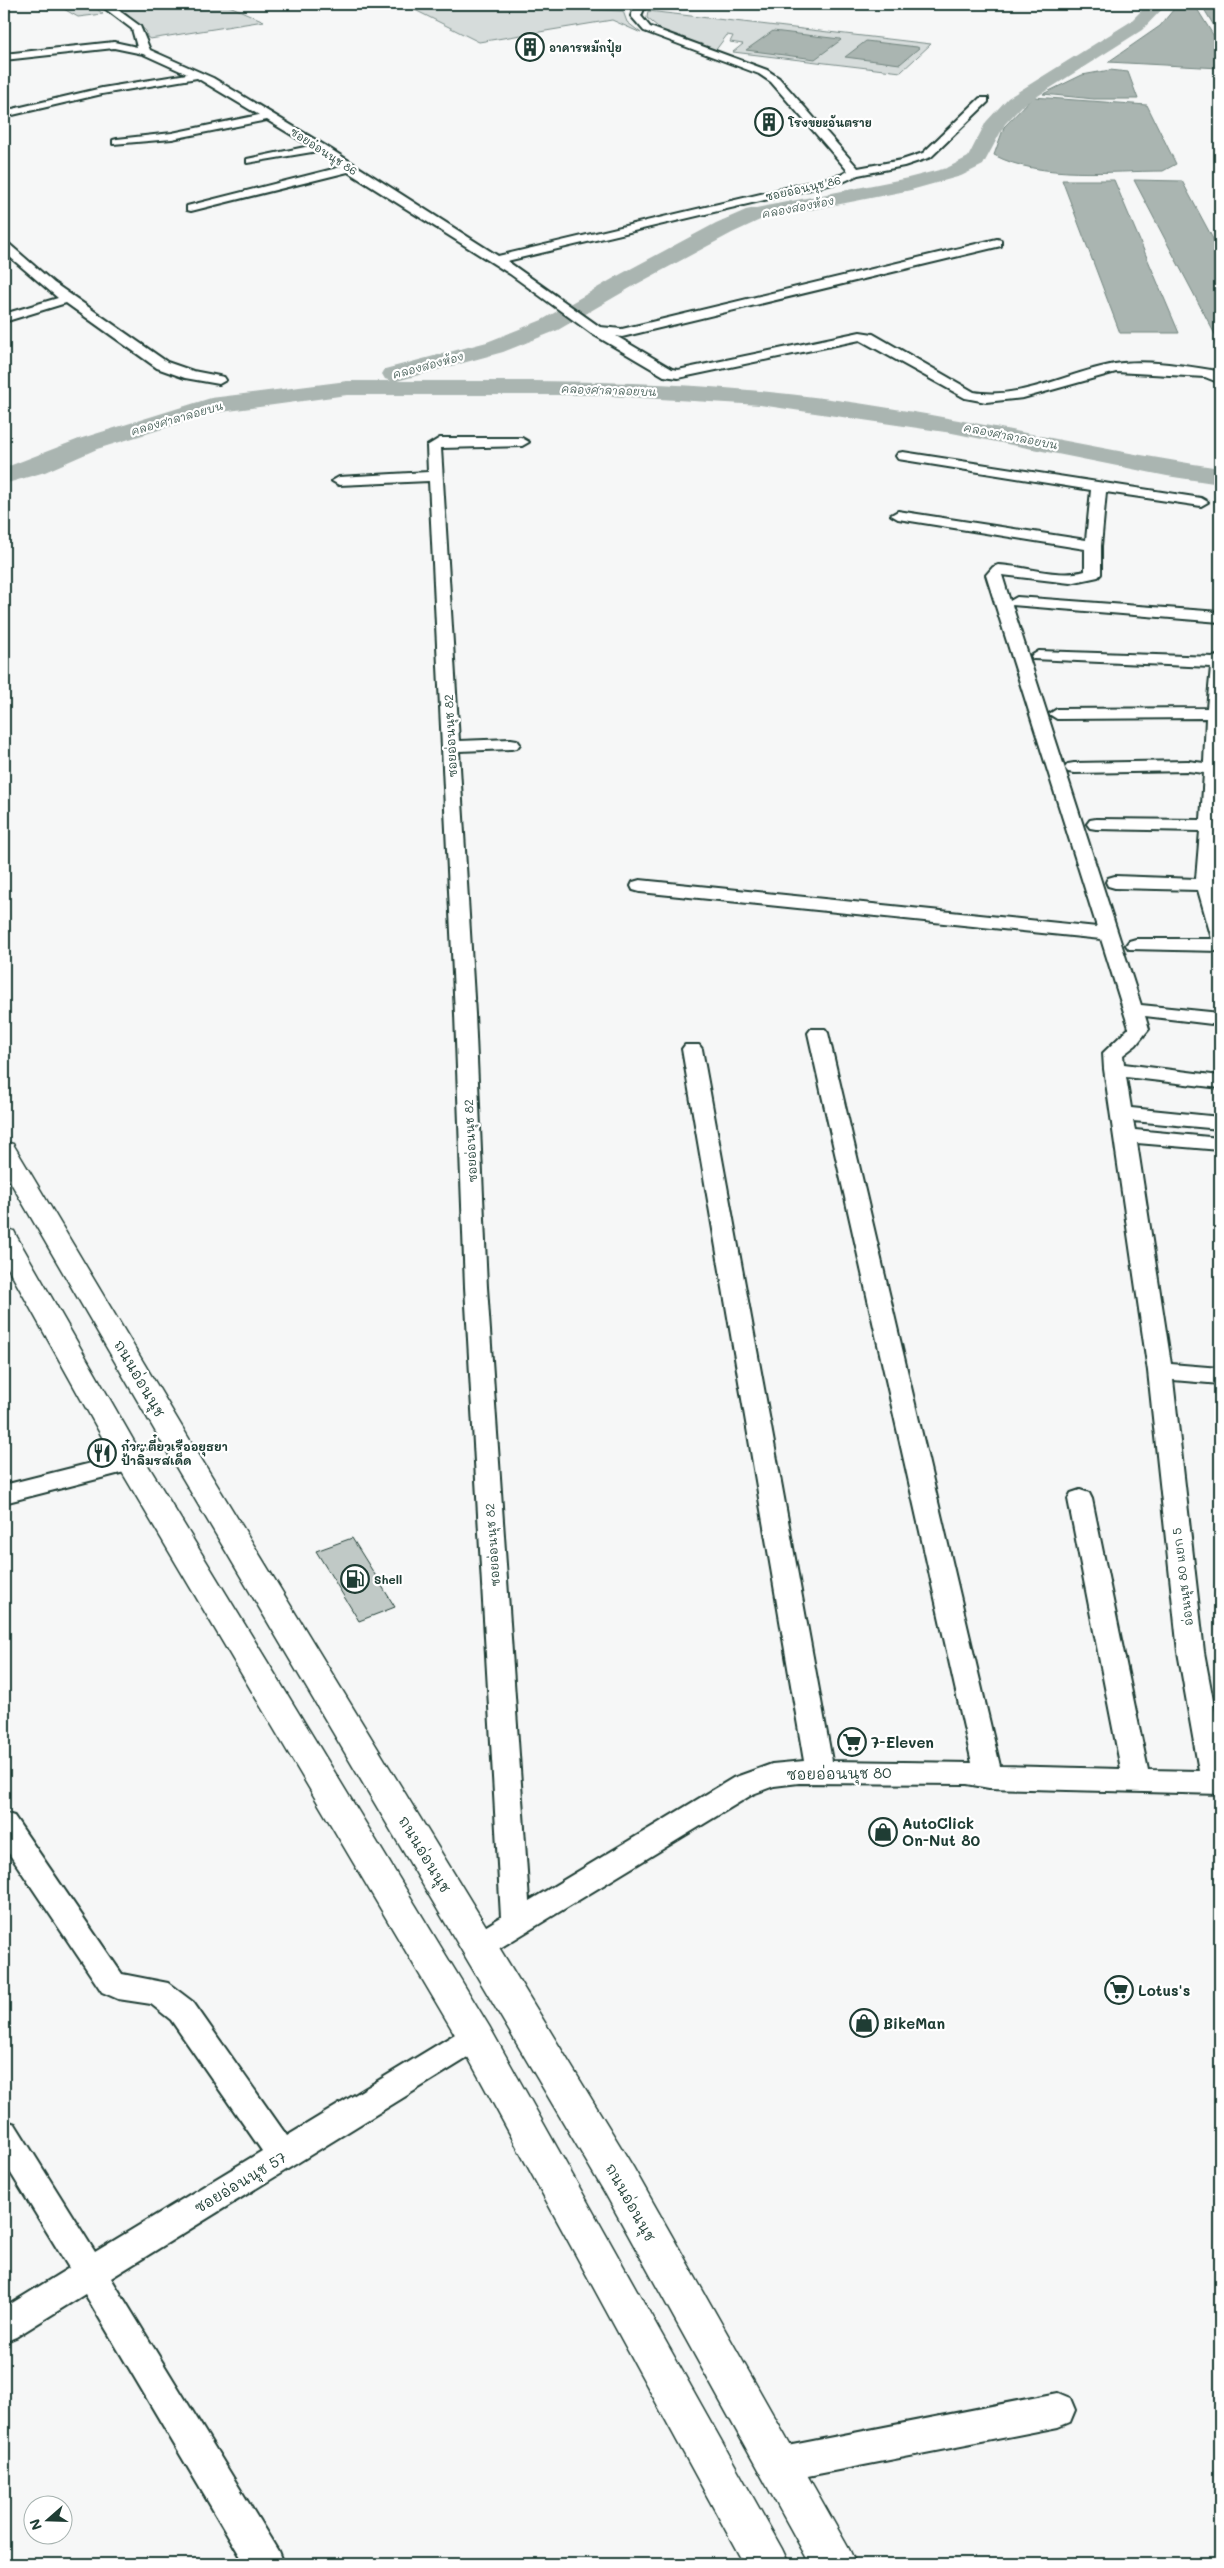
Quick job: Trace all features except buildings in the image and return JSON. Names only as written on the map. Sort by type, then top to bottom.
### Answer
[{"type":"main road","name":"ถนนอ่อนนุช","points":[[4,1150],[69,1255],[206,1494],[249,1561],[619,2180],[834,2564]]},
{"type":"main road","points":[[4,1237],[131,1462],[476,2037],[767,2564]]},
{"type":"street","points":[[104,4],[137,28],[139,39],[146,52]]},
{"type":"street","name":"ซอยอ่อนนุช 86","points":[[496,260],[845,178],[855,172],[775,80],[762,72],[682,44],[647,29],[636,16],[641,4]]},
{"type":"street","points":[[114,45],[139,39]]},
{"type":"street","name":"ซอยอ่อนนุช 86","points":[[4,57],[114,45],[146,52],[200,76],[320,147],[496,260],[596,330],[669,372],[678,374],[860,336],[868,337],[970,395],[980,398],[1010,396],[1117,368],[1205,373],[1217,375],[1220,379]]},
{"type":"street","points":[[4,114],[102,91],[200,76]]},
{"type":"street","points":[[855,172],[904,163],[927,155],[984,100]]},
{"type":"street","points":[[118,142],[164,138],[269,116]]},
{"type":"street","points":[[251,161],[320,147]]},
{"type":"street","points":[[191,208],[350,168]]},
{"type":"street","name":"ซอยอ่อนนุช 86","points":[[596,330],[622,332],[798,292],[997,243]]},
{"type":"street","points":[[4,246],[67,298],[162,365],[190,375],[218,380]]},
{"type":"street","points":[[4,318],[67,298]]},
{"type":"street","name":"ซอยอ่อนนุช 82","points":[[516,1924],[476,1286],[434,446],[440,442],[522,442]]},
{"type":"street","points":[[903,456],[1201,502]]},
{"type":"street","points":[[339,481],[435,476]]},
{"type":"street","points":[[1099,487],[1093,546],[1093,574],[1085,578],[1075,578],[1011,569],[998,570],[994,576],[1139,1029],[1113,1053],[1114,1070],[1220,1082]]},
{"type":"street","points":[[898,515],[1093,546]]},
{"type":"street","points":[[1018,602],[1220,617]]},
{"type":"street","points":[[1039,656],[1220,665],[1215,826],[1205,870],[1213,885],[1220,937]]},
{"type":"street","points":[[1057,714],[1217,718]]},
{"type":"street","points":[[450,746],[511,744]]},
{"type":"street","points":[[1074,768],[1188,766],[1216,770]]},
{"type":"street","points":[[1096,824],[1215,826]]},
{"type":"street","points":[[1116,882],[1213,885]]},
{"type":"street","points":[[640,886],[1110,934]]},
{"type":"street","points":[[1136,945],[1220,945]]},
{"type":"street","points":[[1146,1010],[1220,1019]]},
{"type":"street","points":[[818,1033],[989,1777]]},
{"type":"street","points":[[692,1049],[820,1773]]},
{"type":"street","name":"อ่อนนุช 80 แยก 5","points":[[1114,1070],[1160,1371],[1191,1652],[1218,1783]]},
{"type":"street","points":[[1121,1113],[1220,1122]]},
{"type":"street","points":[[1124,1135],[1220,1144]]},
{"type":"street","points":[[1160,1371],[1220,1376]]},
{"type":"street","points":[[4,1494],[131,1462]]},
{"type":"street","points":[[1080,1499],[1137,1781]]},
{"type":"street","name":"ซอยอ่อนนุช 80","points":[[480,1945],[743,1786],[772,1775],[820,1773],[967,1773],[989,1777],[1218,1783]]},
{"type":"street","points":[[4,1824],[112,1983],[118,1986],[158,1992],[182,2011],[283,2155]]},
{"type":"street","name":"ซอยอ่อนนุช 57","points":[[4,2326],[476,2037]]},
{"type":"street","points":[[4,2134],[90,2273],[264,2564]]},
{"type":"street","points":[[777,2465],[1058,2410]]},
{"type":"shaded area","points":[[55,4],[91,4],[103,14],[78,17]]},
{"type":"shaded area","points":[[115,4],[225,4],[264,21],[150,39],[147,37],[146,31]]},
{"type":"shaded area","points":[[454,4],[623,11],[627,22],[641,33],[612,20],[479,42],[413,9]]},
{"type":"shaded area","points":[[1178,4],[1194,4],[1220,46],[1220,68],[1108,62],[1160,26]]},
{"type":"shaded area","points":[[1201,4],[1220,4],[1220,36]]},
{"type":"shaded area","points":[[648,11],[931,44],[901,72],[733,52],[743,44],[730,42],[733,36],[727,35],[715,51],[663,31],[647,18]]},
{"type":"shaded area","points":[[773,31],[841,40],[815,59],[746,50]]},
{"type":"shaded area","points":[[866,41],[919,48],[900,64],[845,57]]},
{"type":"shaded area","points":[[1110,70],[1128,72],[1138,99],[1094,99],[1043,94],[1082,75]]},
{"type":"shaded area","points":[[1033,97],[1147,105],[1176,164],[1163,171],[1099,173],[1054,171],[1013,163],[994,155],[1004,127]]},
{"type":"shaded area","points":[[1062,180],[1114,180],[1179,333],[1120,333]]},
{"type":"shaded area","points":[[1134,180],[1182,181],[1220,252],[1220,344]]},
{"type":"waterway","name":"คลองสองห้อง","points":[[394,374],[495,347],[550,325],[629,279],[724,228],[754,215],[911,184],[954,172],[976,161],[996,122],[1015,102],[1136,26],[1158,4]]},
{"type":"waterway","name":"คลองศาลาลอยบน","points":[[4,476],[36,466],[88,444],[211,406],[347,388],[593,388],[760,398],[952,425],[1167,468],[1220,476]]},
{"type":"place","name":"อาคารหมักปุ๋ย","points":[[530,47]]},
{"type":"place","name":"โรงขยะอันตราย","points":[[769,122]]},
{"type":"place","name":"ก๋วยเตี๋ยวเรืออยุธยา ป้าลิ้มรสเด็ด","points":[[102,1453]]},
{"type":"place","name":"Shell","points":[[355,1579]]},
{"type":"place","name":"7-Eleven","points":[[852,1742]]},
{"type":"place","name":"AutoClick On-Nut 80","points":[[883,1832]]},
{"type":"place","name":"Lotus's","points":[[1119,1990]]},
{"type":"place","name":"BikeMan","points":[[864,2023]]}]
